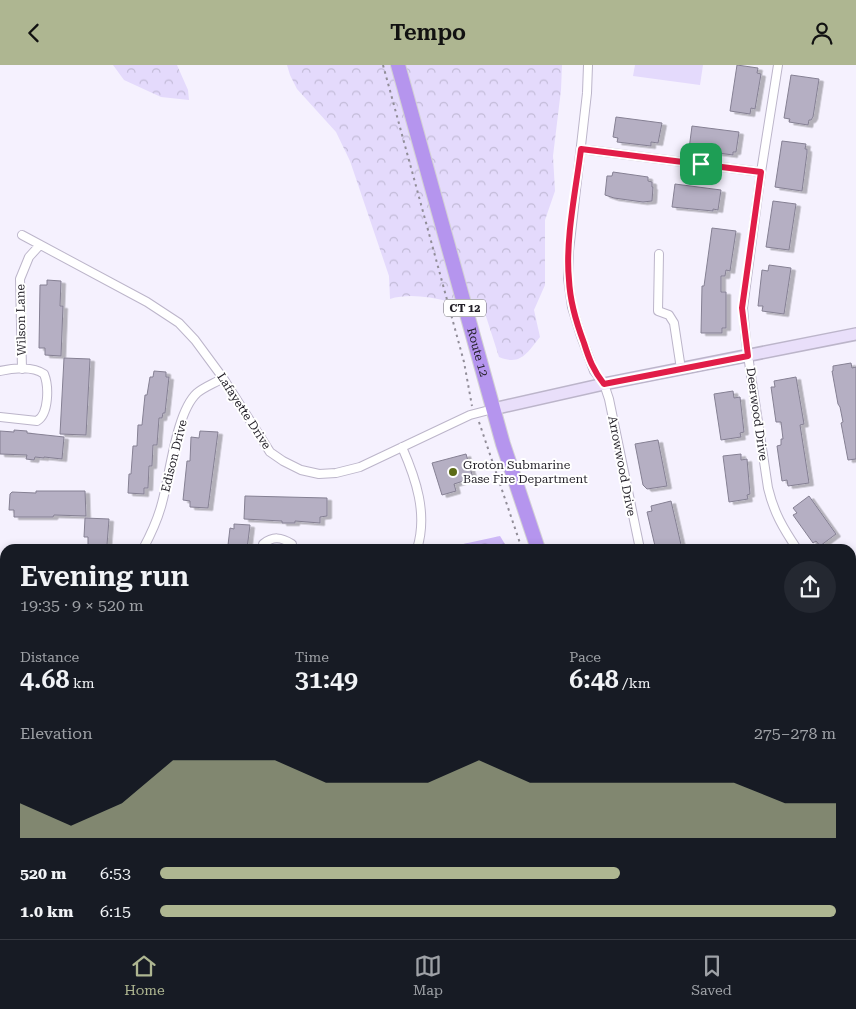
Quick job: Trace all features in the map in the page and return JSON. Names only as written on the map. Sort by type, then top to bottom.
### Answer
[{"type":"highway","name":"Route 12","points":[[398,65],[506,455],[536,544]]},
{"type":"street","name":"Arrowwood Drive","points":[[588,65],[568,278],[572,307],[581,336],[594,371],[604,384],[609,399],[639,544]]},
{"type":"street","name":"Deerwood Drive","points":[[778,65],[742,308],[768,488],[774,509],[783,529],[794,544]]},
{"type":"street","points":[[581,149],[761,172]]},
{"type":"street","name":"Lafayette Drive","points":[[22,235],[168,315],[179,323],[195,340],[223,378],[270,452],[301,470],[319,474],[336,473],[360,467],[470,415],[493,409]]},
{"type":"street","name":"Wilson Lane","points":[[22,369],[20,279],[29,257],[39,246]]},
{"type":"street","points":[[659,254],[658,311],[669,315],[674,323],[681,369]]},
{"type":"street","points":[[493,409],[604,384],[856,334]]},
{"type":"street","name":"Wilson Lane","points":[[0,371],[37,370],[44,374],[46,387],[44,415],[37,421],[0,417]]},
{"type":"street","name":"Edison Drive","points":[[146,544],[153,530],[162,503],[180,423],[186,408],[196,393],[223,378]]},
{"type":"street","points":[[402,447],[408,460],[420,501],[422,525],[418,544]]},
{"type":"street","points":[[263,544],[270,538],[285,539],[292,544]]},
{"type":"path","points":[[383,65],[466,368],[472,406]]},
{"type":"path","points":[[478,419],[520,544]]},
{"type":"green space","points":[[113,65],[177,65],[188,90],[189,100],[161,97],[124,80]]},
{"type":"green space","points":[[287,65],[562,65],[553,156],[555,191],[545,220],[545,285],[534,310],[540,337],[527,353],[513,360],[499,357],[484,310],[425,297],[413,296],[390,299],[389,276],[350,161],[336,132],[297,89]]},
{"type":"green space","points":[[635,65],[703,65],[700,85],[633,76]]},
{"type":"water","points":[[500,536],[505,544],[463,544]]},
{"type":"building","points":[[737,65],[758,68],[757,73],[761,74],[755,109],[751,108],[750,114],[730,111]]},
{"type":"building","points":[[791,75],[819,79],[813,117],[809,120],[808,125],[789,122],[790,119],[784,118]]},
{"type":"building","points":[[616,117],[662,123],[658,143],[651,142],[651,146],[617,142],[618,138],[613,137]]},
{"type":"building","points":[[692,126],[739,132],[736,152],[733,152],[733,155],[689,149]]},
{"type":"building","points":[[782,141],[806,144],[805,149],[807,149],[807,153],[802,191],[775,187]]},
{"type":"building","points":[[613,172],[648,177],[648,181],[652,182],[653,187],[652,201],[643,202],[605,195],[607,176],[612,176]]},
{"type":"building","points":[[675,184],[721,190],[718,210],[672,207]]},
{"type":"building","points":[[773,201],[796,204],[789,250],[766,247]]},
{"type":"building","points":[[712,228],[736,231],[730,271],[726,270],[725,276],[721,276],[721,292],[726,292],[726,328],[722,328],[722,333],[701,333],[702,286],[704,286]]},
{"type":"building","points":[[769,265],[791,268],[784,314],[762,311],[763,306],[758,306],[762,270],[768,271]]},
{"type":"building","points":[[47,280],[61,281],[60,306],[63,306],[61,356],[45,355],[45,348],[39,348],[40,285],[47,285]]},
{"type":"building","points":[[64,358],[90,359],[86,435],[60,434]]},
{"type":"building","points":[[851,363],[852,368],[856,367],[856,459],[848,460],[841,423],[843,422],[832,371],[833,366]]},
{"type":"building","points":[[154,371],[166,372],[166,377],[169,377],[165,413],[163,413],[162,418],[159,418],[157,445],[153,445],[152,466],[149,466],[148,488],[144,488],[144,494],[128,493],[133,446],[137,446],[138,425],[142,425],[145,395],[147,395],[150,377],[153,377]]},
{"type":"building","points":[[796,377],[804,424],[800,425],[809,483],[788,486],[787,480],[782,481],[777,446],[781,445],[781,439],[783,439],[781,422],[776,422],[771,387],[775,387],[774,381]]},
{"type":"building","points":[[733,391],[734,398],[740,397],[744,432],[740,433],[741,437],[721,440],[714,394]]},
{"type":"building","points":[[14,430],[64,437],[62,459],[35,457],[34,460],[26,459],[27,455],[0,454],[0,431],[14,432]]},
{"type":"building","points":[[200,431],[218,432],[208,508],[190,507],[190,501],[183,500],[187,461],[190,461],[191,437],[199,438]]},
{"type":"building","points":[[658,440],[667,486],[647,489],[643,485],[635,444]]},
{"type":"building","name":"Groton Submarine Base Fire Department","points":[[466,454],[473,478],[454,484],[456,491],[442,495],[432,463]]},
{"type":"building","points":[[741,454],[741,460],[747,459],[750,494],[747,495],[748,499],[729,502],[723,456]]},
{"type":"building","points":[[36,491],[85,491],[86,516],[14,517],[14,510],[9,510],[10,494],[12,492],[36,493]]},
{"type":"building","points":[[245,496],[327,498],[327,516],[320,517],[320,523],[295,521],[295,523],[282,523],[282,521],[244,519]]},
{"type":"building","points":[[809,496],[836,534],[823,544],[818,544],[816,541],[813,543],[793,515],[797,513],[793,508]]},
{"type":"building","points":[[671,501],[681,544],[655,544],[647,512],[652,511],[651,506]]},
{"type":"building","points":[[85,518],[109,519],[107,544],[88,544],[88,537],[84,537]]},
{"type":"building","points":[[234,524],[250,525],[248,544],[228,544],[230,528],[234,529]]},
{"type":"place","name":"Groton Submarine Base Fire Department","points":[[453,472]]},
{"type":"route","points":[[581,149],[701,164],[761,172],[742,308],[748,356],[604,384],[594,371],[581,336],[572,307],[568,278],[569,251],[581,149]]}]
